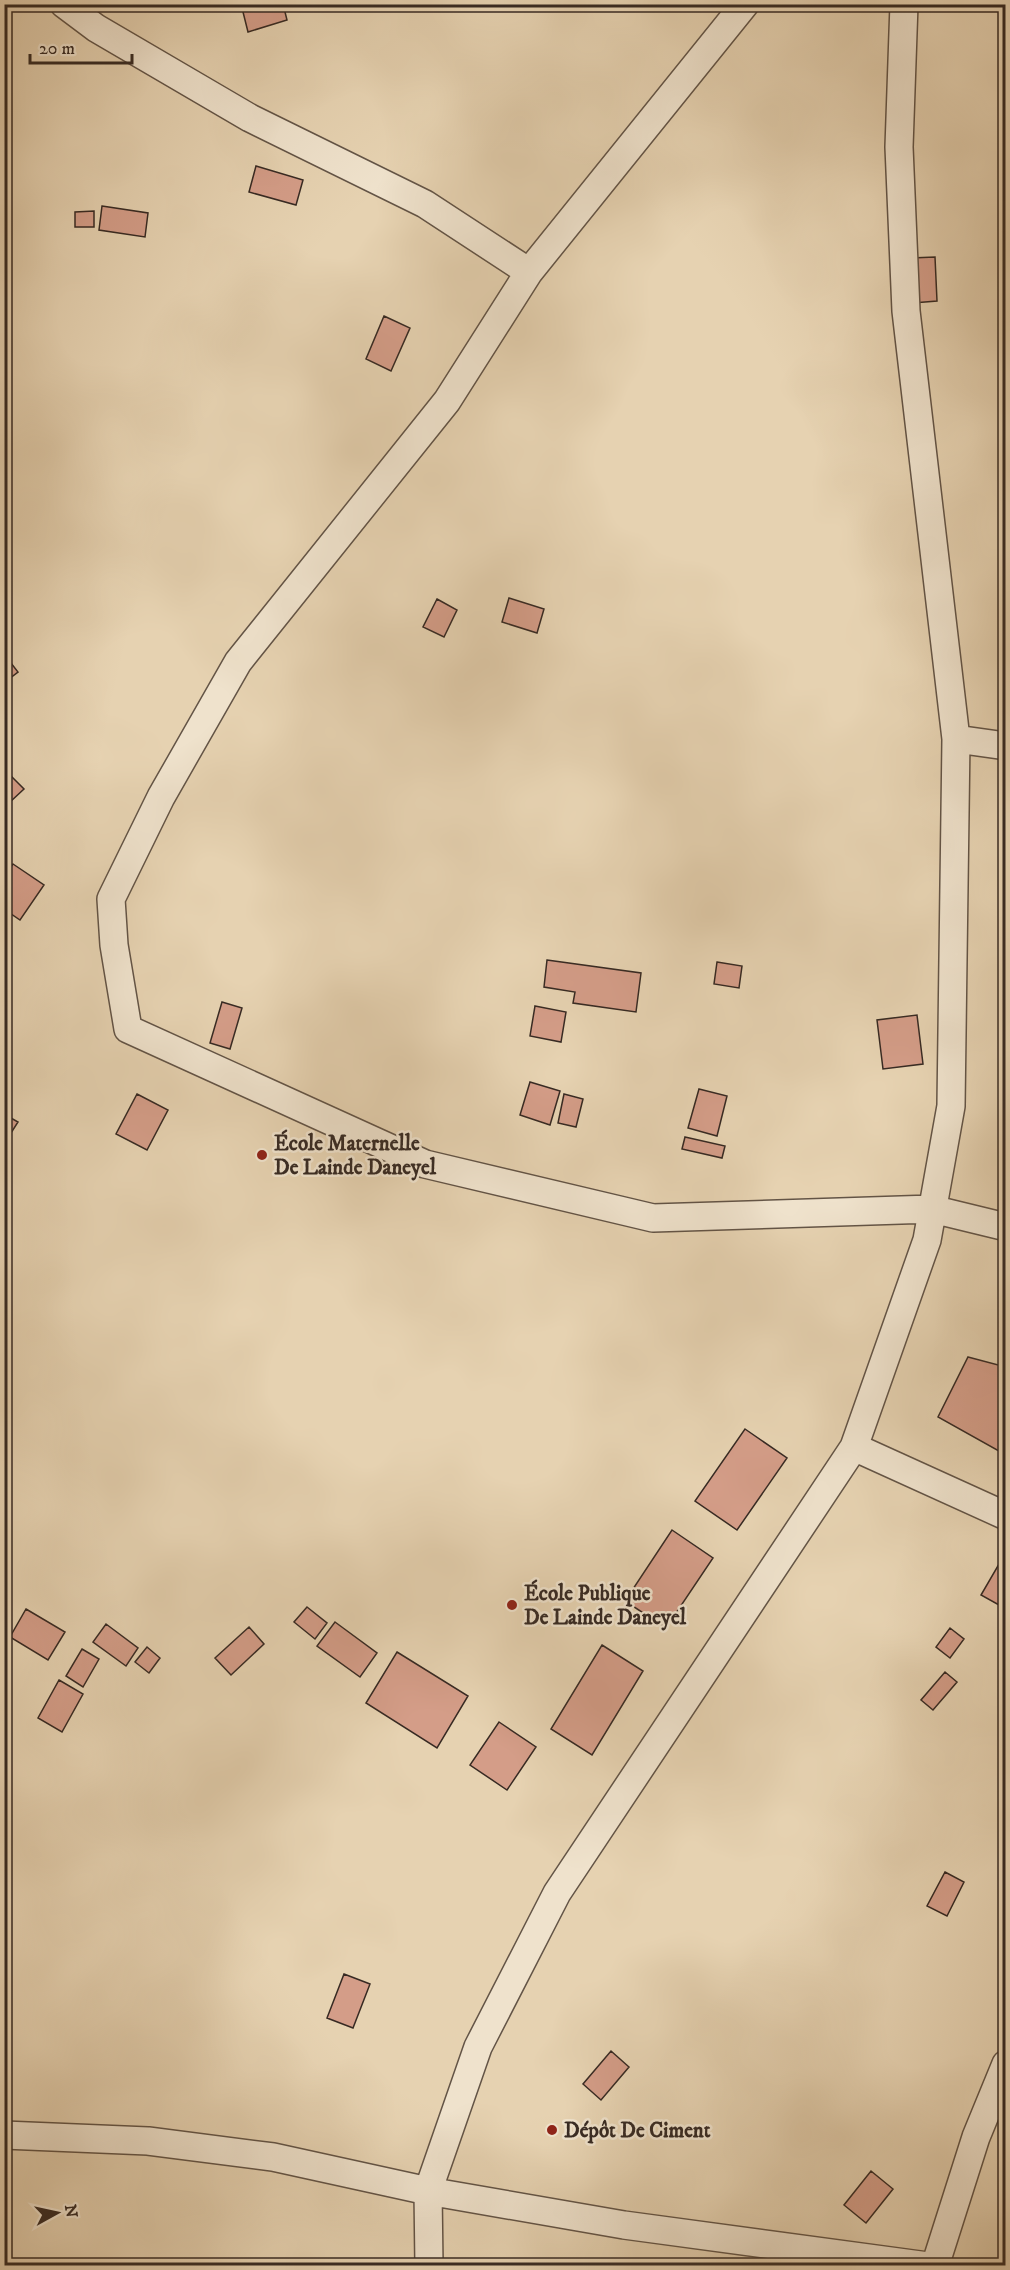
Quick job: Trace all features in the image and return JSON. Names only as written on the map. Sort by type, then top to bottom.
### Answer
[{"type":"street","points":[[64,4],[96,28],[250,118],[425,204],[529,272]]},
{"type":"street","points":[[745,4],[529,272],[447,401],[238,662],[161,797],[111,899],[114,945],[128,1029],[425,1164],[653,1218],[932,1209],[1005,1227]]},
{"type":"street","points":[[429,2265],[428,2191],[478,2047],[557,1893],[854,1447],[927,1240],[951,1106],[956,739],[906,311],[899,147],[904,4]]},
{"type":"street","points":[[956,739],[1005,746]]},
{"type":"street","points":[[854,1447],[1005,1516]]},
{"type":"street","points":[[935,2265],[976,2137],[1005,2064]]},
{"type":"street","points":[[4,2135],[148,2141],[273,2157],[428,2191],[624,2225],[928,2265]]},
{"type":"building","points":[[241,4],[283,4],[287,20],[248,32]]},
{"type":"building","points":[[256,166],[303,180],[296,205],[249,192]]},
{"type":"building","points":[[102,206],[148,213],[145,237],[99,230]]},
{"type":"building","points":[[94,211],[94,227],[75,227],[75,212]]},
{"type":"building","points":[[935,257],[937,301],[913,303],[911,258]]},
{"type":"building","points":[[384,316],[410,328],[391,371],[366,359]]},
{"type":"building","points":[[509,598],[544,609],[537,633],[502,622]]},
{"type":"building","points":[[437,599],[457,610],[444,637],[423,627]]},
{"type":"building","points":[[4,654],[18,672],[5,682],[4,682]]},
{"type":"building","points":[[4,769],[24,789],[10,802],[4,797]]},
{"type":"building","points":[[13,864],[44,885],[20,920],[4,909],[4,876]]},
{"type":"building","points":[[547,960],[641,973],[636,1012],[573,1003],[575,992],[544,987]]},
{"type":"building","points":[[717,962],[742,966],[739,988],[714,984]]},
{"type":"building","points":[[222,1002],[242,1008],[230,1049],[210,1043]]},
{"type":"building","points":[[535,1006],[566,1012],[561,1042],[530,1036]]},
{"type":"building","points":[[917,1015],[923,1064],[883,1069],[877,1020]]},
{"type":"building","points":[[530,1082],[560,1091],[550,1125],[520,1115]]},
{"type":"building","points":[[699,1089],[727,1096],[717,1136],[688,1128]]},
{"type":"building","points":[[137,1094],[168,1110],[147,1150],[116,1134]]},
{"type":"building","points":[[564,1094],[583,1099],[576,1127],[558,1123]]},
{"type":"building","points":[[4,1114],[18,1122],[4,1144]]},
{"type":"building","points":[[685,1137],[725,1146],[722,1158],[682,1149]]},
{"type":"building","points":[[968,1357],[1006,1367],[1006,1455],[938,1417]]},
{"type":"building","points":[[745,1429],[787,1458],[737,1530],[695,1501]]},
{"type":"building","points":[[672,1530],[713,1558],[666,1628],[625,1601]]},
{"type":"building","points":[[999,1564],[1006,1568],[1006,1595],[999,1605],[981,1595]]},
{"type":"building","points":[[307,1607],[327,1623],[315,1639],[294,1622]]},
{"type":"building","points":[[26,1609],[65,1632],[48,1660],[10,1637]]},
{"type":"building","points":[[335,1622],[377,1653],[360,1677],[317,1646]]},
{"type":"building","points":[[106,1624],[138,1648],[126,1666],[93,1642]]},
{"type":"building","points":[[249,1627],[264,1644],[231,1675],[215,1658]]},
{"type":"building","points":[[950,1628],[964,1639],[950,1658],[936,1647]]},
{"type":"building","points":[[602,1645],[643,1671],[592,1755],[551,1729]]},
{"type":"building","points":[[147,1647],[160,1658],[149,1673],[135,1662]]},
{"type":"building","points":[[82,1649],[99,1659],[83,1687],[66,1676]]},
{"type":"building","points":[[397,1652],[468,1696],[437,1748],[366,1703]]},
{"type":"building","points":[[945,1672],[957,1682],[933,1710],[921,1700]]},
{"type":"building","points":[[59,1680],[83,1694],[62,1732],[38,1718]]},
{"type":"building","points":[[499,1722],[536,1747],[507,1790],[470,1765]]},
{"type":"building","points":[[945,1872],[964,1882],[947,1916],[927,1906]]},
{"type":"building","points":[[344,1974],[370,1984],[353,2028],[327,2018]]},
{"type":"building","points":[[611,2051],[629,2067],[601,2100],[583,2084]]},
{"type":"building","points":[[871,2171],[893,2189],[866,2223],[844,2205]]},
{"type":"place","name":"École Maternelle De Lainde Daneyel","points":[[262,1155]]},
{"type":"place","name":"École Publique De Lainde Daneyel","points":[[512,1605]]},
{"type":"place","name":"Dépôt De Ciment","points":[[552,2130]]}]
